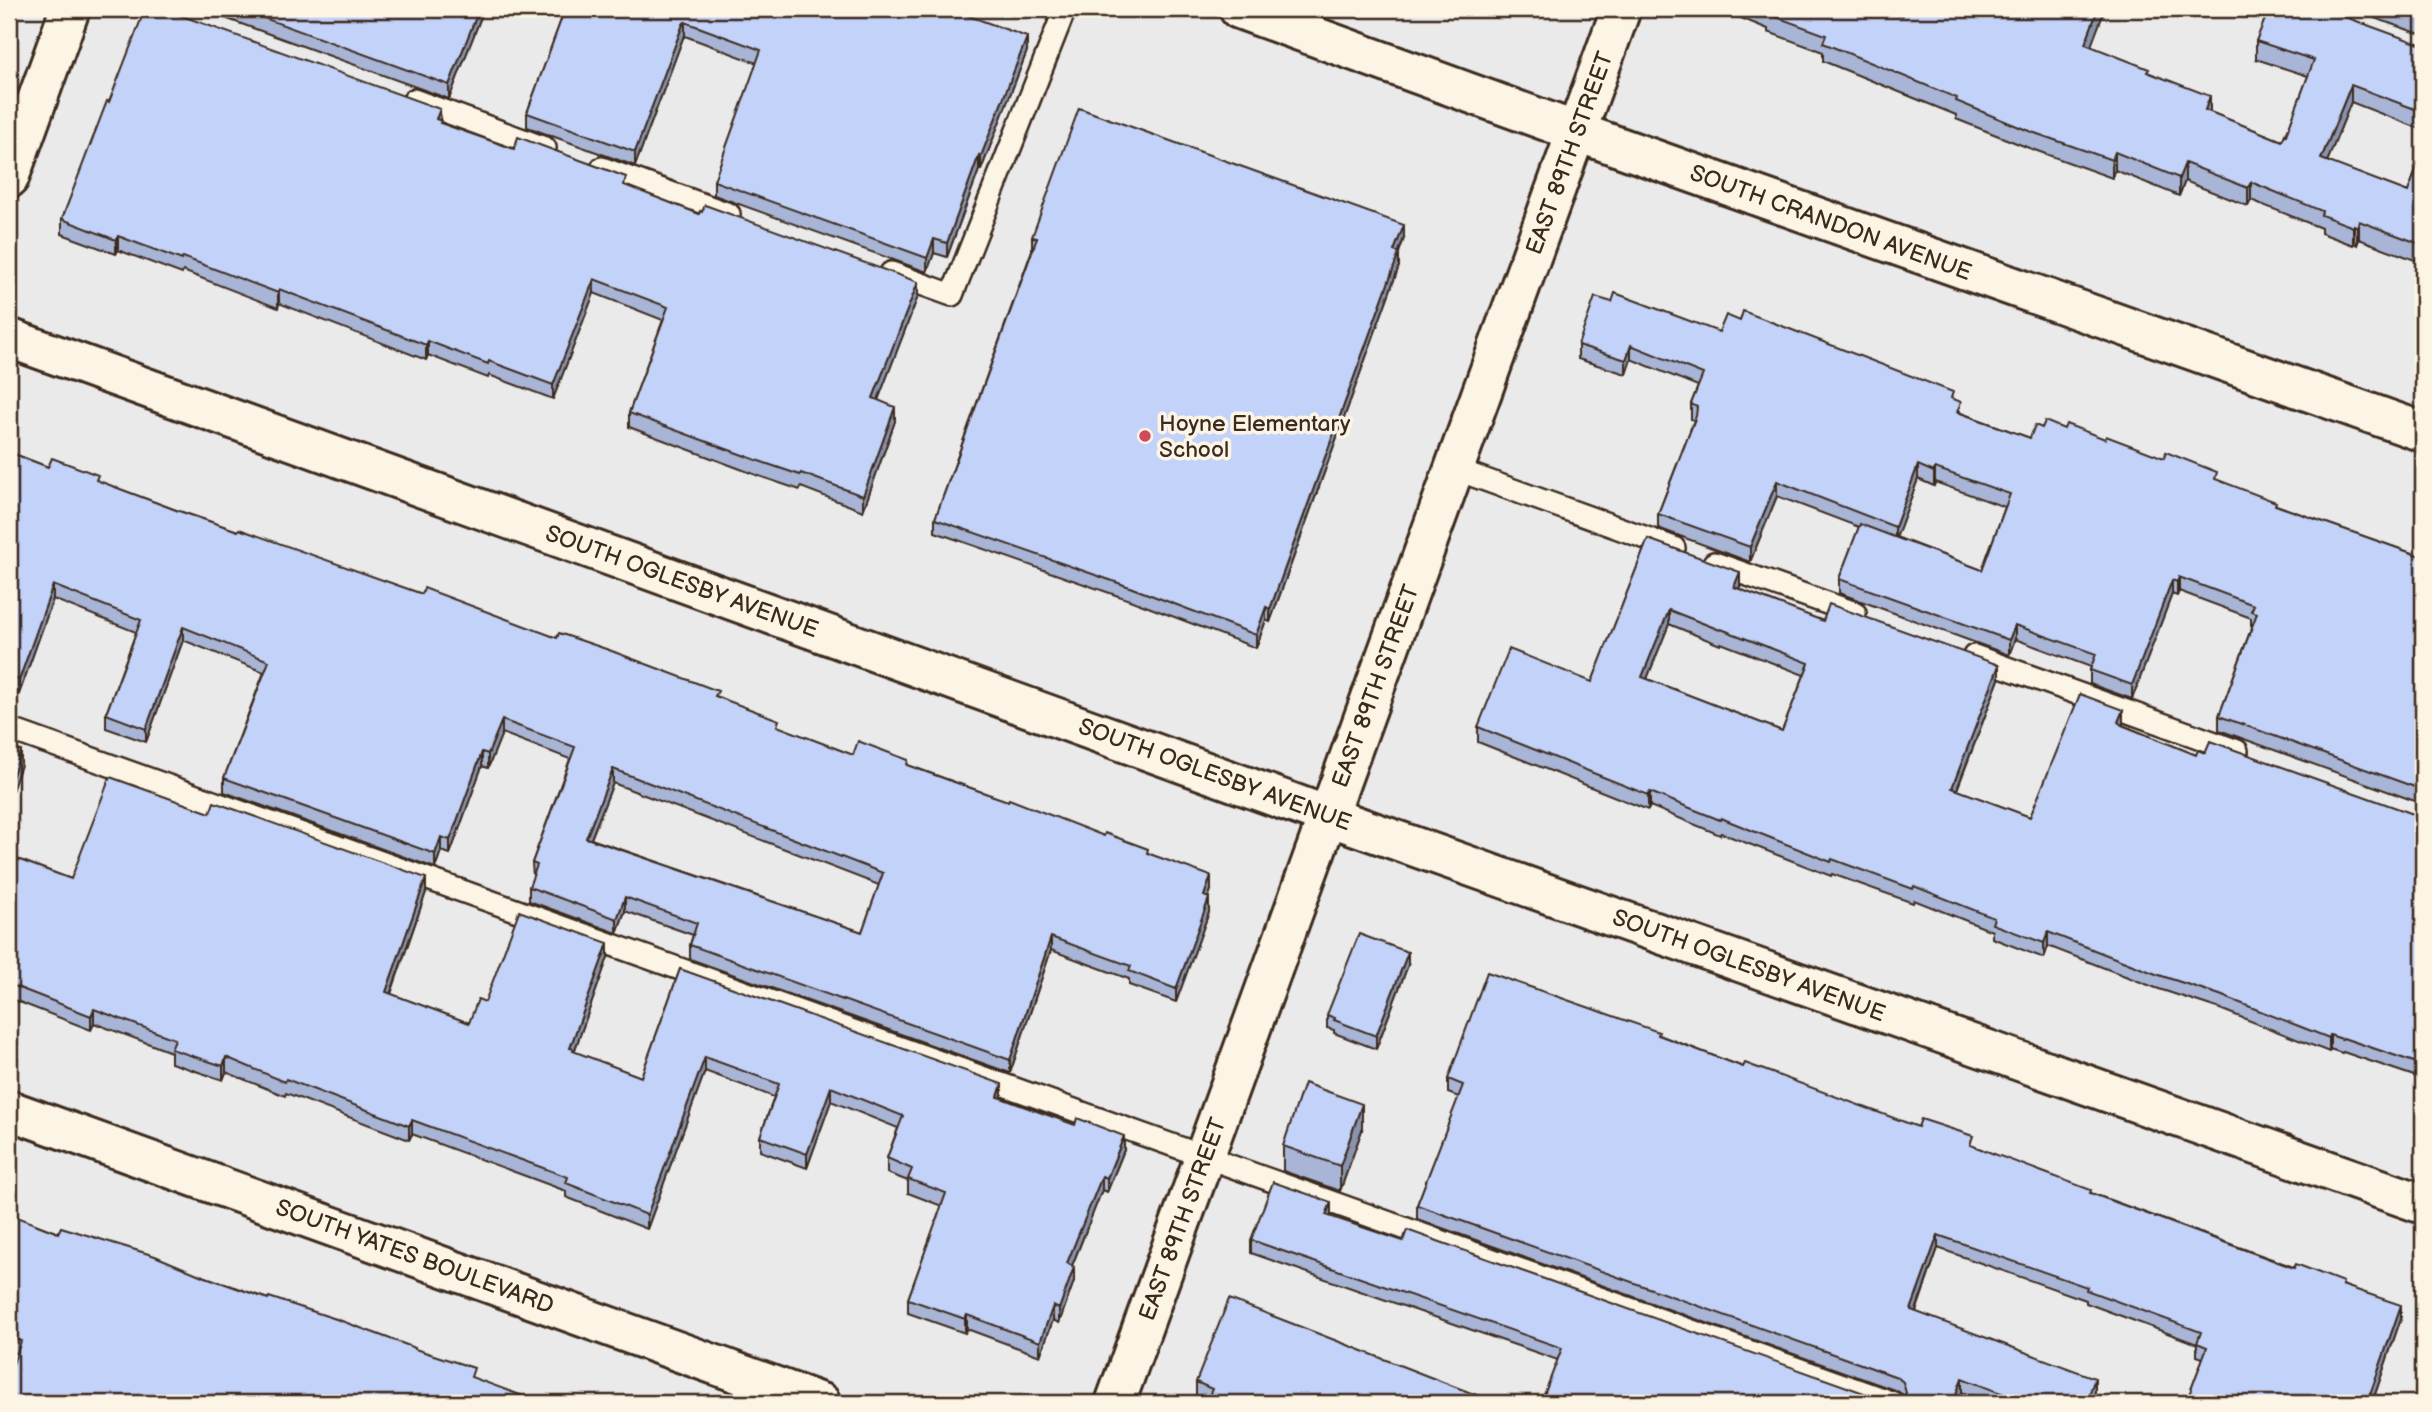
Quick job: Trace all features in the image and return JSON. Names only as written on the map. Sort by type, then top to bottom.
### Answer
[{"type":"street","points":[[9,178],[70,9]]},
{"type":"street","name":"SOUTH CRANDON AVENUE","points":[[1239,9],[1577,132],[2423,432]]},
{"type":"street","name":"EAST 89TH STREET","points":[[1115,1403],[1621,9]]},
{"type":"street","name":"SOUTH OGLESBY AVENUE","points":[[9,338],[1328,816],[2423,1204]]},
{"type":"street","name":"SOUTH YATES BOULEVARD","points":[[9,1110],[821,1403]]},
{"type":"lane","points":[[873,266],[951,295],[1065,9]]},
{"type":"lane","points":[[399,95],[754,223]]},
{"type":"lane","points":[[1455,469],[1871,619]]},
{"type":"lane","points":[[1950,648],[2252,757]]},
{"type":"lane","points":[[9,729],[1894,1403]]},
{"type":"building","points":[[145,9],[163,9],[440,109],[436,119],[441,121],[440,123],[514,149],[518,137],[626,177],[624,185],[699,214],[705,205],[918,282],[873,398],[895,407],[863,496],[629,413],[668,307],[594,279],[553,385],[428,341],[426,345],[279,289],[278,293],[183,257],[182,260],[118,236],[116,240],[62,219]]},
{"type":"building","points":[[239,9],[426,11],[479,9],[449,85]]},
{"type":"building","points":[[565,9],[950,9],[1027,37],[947,243],[934,239],[927,258],[714,181],[761,50],[685,22],[635,152],[527,113]]},
{"type":"building","points":[[1762,9],[1882,9],[1902,16],[1904,9],[2098,9],[2085,44],[2210,96],[2205,110],[2282,141],[2314,60],[2256,41],[2269,9],[2314,9],[2340,15],[2419,44],[2423,43],[2423,112],[2351,85],[2321,159],[2408,192],[2423,151],[2423,245],[2359,221],[2357,227],[2353,227],[2321,215],[2322,211],[2251,182],[2248,188],[2185,163],[2179,178],[2115,152],[2112,160],[2029,131],[1823,43],[1826,35],[1768,14],[1769,12]]},
{"type":"building","points":[[2399,9],[2423,9],[2423,17]]},
{"type":"building","points":[[1079,108],[1404,225],[1394,251],[1399,253],[1270,609],[1266,607],[1256,635],[1127,586],[935,519],[1037,238],[1032,237]]},
{"type":"building","points":[[1615,293],[1719,332],[1726,315],[1740,321],[1743,311],[1953,392],[1951,398],[1961,402],[1957,412],[2030,438],[2035,425],[2042,428],[2045,421],[2064,429],[2066,424],[2105,439],[2106,436],[2164,458],[2166,452],[2217,472],[2215,479],[2276,502],[2275,505],[2423,557],[2423,790],[2219,716],[2257,613],[2251,611],[2254,605],[2179,577],[2177,582],[2172,580],[2132,685],[2090,670],[2096,654],[2015,625],[2009,640],[1839,579],[1860,524],[1982,570],[2010,494],[1935,468],[1934,472],[1918,465],[1895,527],[1777,481],[1750,547],[1658,514],[1696,416],[1697,407],[1691,404],[1703,374],[1631,345],[1626,360],[1578,345],[1595,297],[1612,302]]},
{"type":"building","points":[[9,452],[48,467],[52,458],[98,475],[96,480],[176,510],[238,531],[239,529],[422,594],[424,588],[557,638],[559,633],[609,650],[718,691],[715,696],[779,720],[777,726],[853,755],[858,741],[908,760],[907,765],[1008,801],[1009,799],[1104,836],[1105,833],[1148,849],[1147,853],[1211,876],[1204,896],[1209,898],[1176,989],[1129,971],[1131,966],[1051,937],[1010,1060],[690,945],[697,923],[625,897],[617,919],[529,887],[537,865],[532,863],[575,747],[502,720],[488,754],[482,752],[450,840],[441,837],[435,854],[224,778],[269,661],[183,627],[146,729],[106,714],[141,620],[53,585],[19,680],[9,676]],"holes":[[[613,769],[883,873],[862,932],[586,838]]]},
{"type":"building","points":[[1648,539],[1740,572],[1734,587],[1823,621],[1829,604],[1999,665],[1952,788],[2030,817],[2080,694],[2123,710],[2118,722],[2122,725],[2196,755],[2198,750],[2205,753],[2210,741],[2423,816],[2423,1065],[2343,1038],[2330,1035],[2329,1038],[2048,932],[2044,943],[1992,924],[1994,918],[1914,886],[1913,889],[1832,859],[1831,862],[1650,792],[1648,795],[1478,727],[1509,649],[1592,682]],"holes":[[[1669,610],[1809,663],[1782,731],[1642,677]]]},
{"type":"building","points":[[9,746],[21,751],[9,786]]},
{"type":"building","points":[[110,777],[210,813],[214,802],[426,878],[386,992],[469,1023],[478,999],[485,1002],[519,911],[608,943],[570,1048],[641,1077],[680,969],[1002,1084],[998,1097],[1075,1125],[1077,1118],[1124,1136],[1107,1178],[1102,1176],[1067,1263],[1074,1267],[1059,1309],[1053,1306],[1040,1342],[967,1315],[965,1319],[908,1299],[946,1193],[908,1179],[912,1169],[887,1158],[903,1116],[831,1087],[807,1154],[760,1137],[779,1084],[705,1057],[647,1215],[566,1183],[568,1177],[412,1120],[409,1126],[286,1079],[285,1082],[226,1057],[223,1066],[171,1049],[175,1039],[94,1009],[91,1016],[9,984],[9,856],[71,879]]},
{"type":"building","points":[[1359,934],[1408,952],[1376,1036],[1327,1015]]},
{"type":"building","points":[[1487,972],[1659,1032],[1658,1035],[1743,1067],[1745,1063],[1918,1127],[1921,1119],[1973,1136],[1970,1145],[2091,1190],[2090,1193],[2294,1268],[2296,1264],[2343,1282],[2342,1285],[2401,1305],[2367,1403],[2358,1400],[2357,1403],[2186,1403],[2207,1347],[2197,1343],[2201,1332],[2086,1290],[2087,1287],[1938,1235],[1911,1310],[2095,1378],[2086,1403],[2027,1403],[1962,1378],[1953,1403],[1541,1403],[1562,1348],[1251,1240],[1273,1182],[1331,1202],[1326,1215],[1403,1241],[1407,1230],[1889,1402],[1901,1400],[1906,1393],[1903,1382],[1897,1377],[1417,1205],[1463,1085],[1448,1079]]},
{"type":"building","points":[[1304,1083],[1362,1104],[1340,1166],[1283,1146]]},
{"type":"building","points":[[9,1214],[58,1233],[61,1227],[155,1256],[268,1299],[269,1297],[339,1320],[474,1368],[471,1377],[542,1403],[9,1403],[9,1376],[21,1341],[9,1336]]},
{"type":"building","points":[[1229,1299],[1497,1403],[1228,1403],[1209,1396],[1212,1389],[1196,1382]]},
{"type":"place","name":"Hoyne Elementary School","points":[[1145,436]]}]
